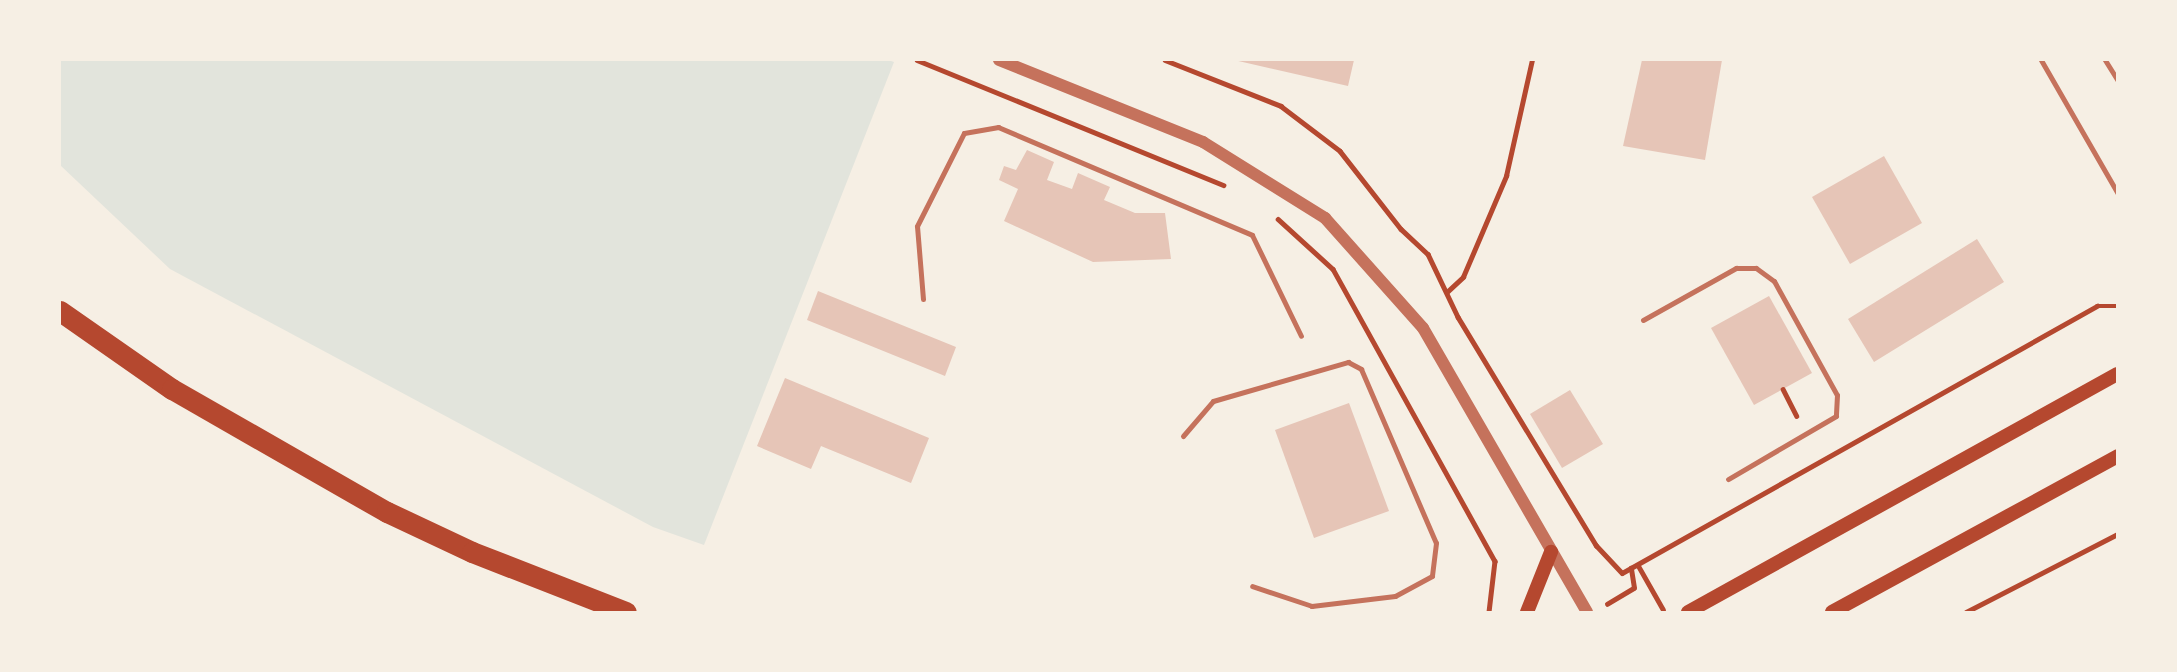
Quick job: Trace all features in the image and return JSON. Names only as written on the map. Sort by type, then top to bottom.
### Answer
[{"type":"highway","points":[[60,311],[172,389],[387,512],[472,552],[626,612]]},
{"type":"main road","points":[[1688,612],[2118,374]]},
{"type":"main road","points":[[1832,612],[2118,456]]},
{"type":"main road","points":[[1527,612],[1550,552]]},
{"type":"street","points":[[999,60],[1203,142],[1325,218],[1423,328],[1587,612]]},
{"type":"lane","points":[[2105,60],[2118,80]]},
{"type":"lane","points":[[2044,61],[2118,194]]},
{"type":"lane","points":[[923,299],[917,226],[964,134],[998,127],[1252,235],[1301,336]]},
{"type":"lane","points":[[1643,320],[1735,268],[1756,268],[1774,281],[1837,395],[1836,416],[1728,479]]},
{"type":"lane","points":[[1183,436],[1213,401],[1348,362],[1361,369],[1436,543],[1432,576],[1395,596],[1312,607],[1251,586]]},
{"type":"path","points":[[1165,60],[1281,106],[1340,150],[1401,229],[1428,254],[1447,292],[1596,545],[1622,573],[2097,306],[2118,306]]},
{"type":"path","points":[[1447,292],[1463,276],[1506,176],[1532,60]]},
{"type":"path","points":[[1966,612],[2118,534]]},
{"type":"path","points":[[1638,564],[1665,612]]},
{"type":"path","points":[[1602,606],[1634,588],[1631,568]]},
{"type":"shaded area","points":[[60,60],[894,62],[704,545],[653,527],[170,269],[60,165]]},
{"type":"building","points":[[1234,60],[1354,60],[1348,86]]},
{"type":"building","points":[[1642,60],[1722,60],[1705,160],[1623,146]]},
{"type":"building","points":[[1027,150],[1054,162],[1047,180],[1072,189],[1078,173],[1110,187],[1104,200],[1135,213],[1165,213],[1171,259],[1093,262],[1004,221],[1018,189],[999,180],[1004,166],[1016,170]]},
{"type":"building","points":[[1884,156],[1922,223],[1850,264],[1812,197]]},
{"type":"building","points":[[1977,239],[2004,282],[1874,362],[1848,319]]},
{"type":"building","points":[[818,291],[956,347],[945,376],[807,320]]},
{"type":"building","points":[[1769,296],[1812,373],[1754,405],[1711,328]]},
{"type":"building","points":[[785,378],[929,438],[911,483],[821,446],[811,469],[757,446]]},
{"type":"building","points":[[1570,390],[1603,444],[1562,468],[1530,414]]},
{"type":"building","points":[[1349,403],[1389,511],[1314,538],[1275,430]]}]
